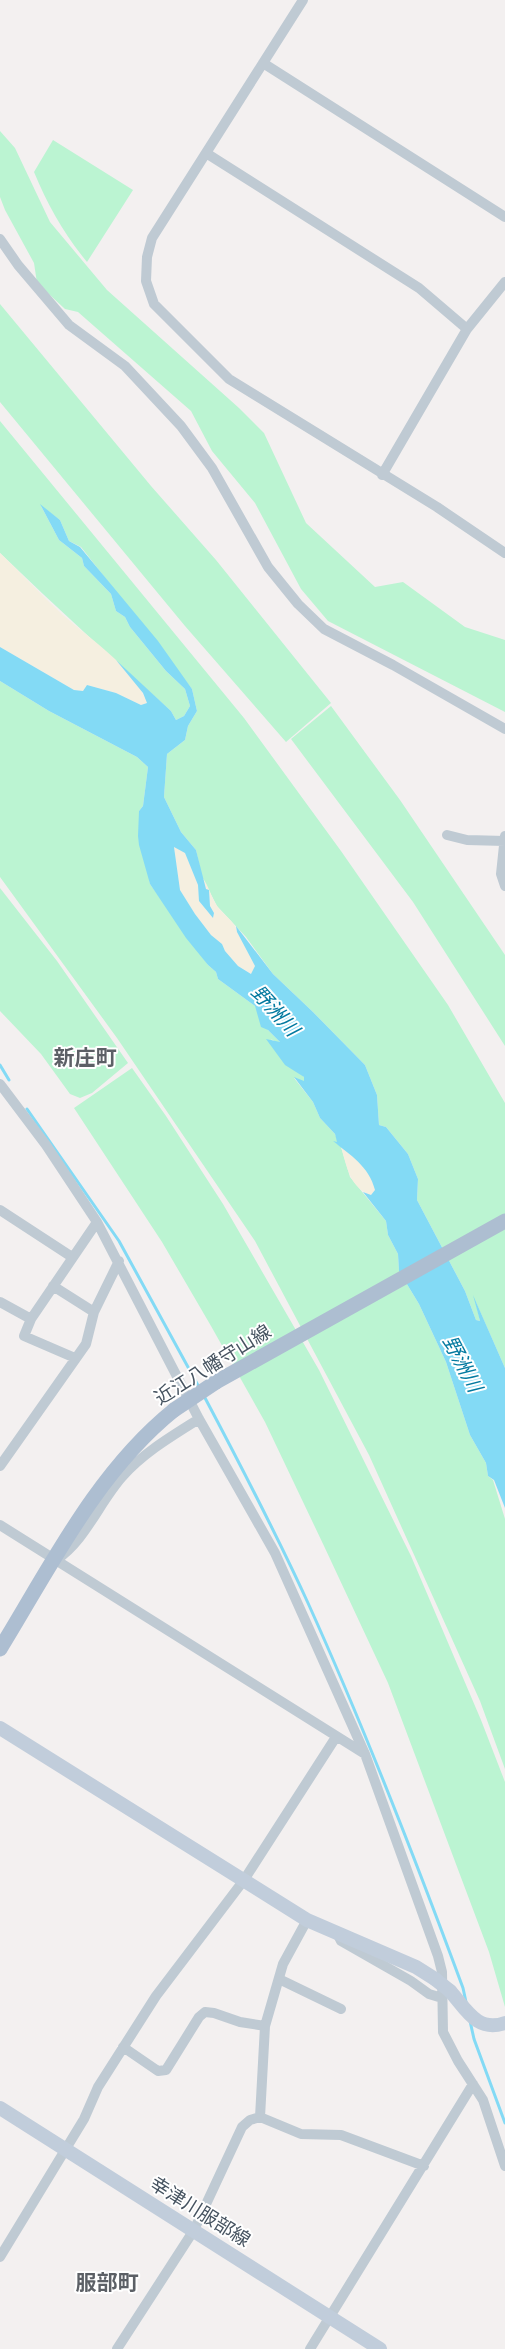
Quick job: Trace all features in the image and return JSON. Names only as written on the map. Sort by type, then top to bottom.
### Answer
[{"type":"main road","name":"近江八幡守山線","points":[[0,1649],[102,1485],[146,1433],[174,1410],[219,1380],[505,1221]]},
{"type":"street","points":[[303,0],[152,238],[147,257],[146,281],[154,304],[229,379],[437,508],[505,553]]},
{"type":"street","points":[[263,63],[505,216]]},
{"type":"street","points":[[206,153],[419,288],[467,329]]},
{"type":"street","points":[[0,239],[18,266],[69,325],[125,366],[180,426],[212,468],[268,567],[298,604],[324,628],[393,664],[505,729]]},
{"type":"street","points":[[382,475],[467,329],[505,282]]},
{"type":"street","points":[[447,835],[467,840],[504,838],[501,874],[505,886]]},
{"type":"street","points":[[2,1091],[46,1145],[97,1222],[119,1261],[130,1288],[199,1419],[275,1553],[365,1754],[438,1956],[446,1995],[443,2032],[482,2100],[505,2166]]},
{"type":"street","points":[[0,1210],[72,1257]]},
{"type":"street","points":[[75,1358],[24,1336],[31,1319],[97,1222]]},
{"type":"street","points":[[0,1466],[86,1344],[94,1312],[119,1261]]},
{"type":"street","points":[[53,1286],[94,1312]]},
{"type":"street","points":[[0,1302],[31,1319]]},
{"type":"street","points":[[55,1560],[70,1551],[103,1501],[123,1476],[144,1457],[199,1419]]},
{"type":"street","points":[[0,1525],[365,1754]]},
{"type":"street","points":[[0,1728],[307,1920],[416,1967],[435,1979],[446,1995],[477,2022],[485,2026],[503,2024]]},
{"type":"street","points":[[0,2257],[84,2119],[98,2087],[156,1996],[244,1880],[336,1737]]},
{"type":"street","points":[[260,2118],[265,2026],[283,1964],[307,1920]]},
{"type":"street","points":[[338,1934],[340,1941],[429,1994],[446,1995]]},
{"type":"street","points":[[279,1979],[341,2009]]},
{"type":"street","points":[[124,2047],[158,2071],[166,2070],[199,2017],[205,2012],[214,2013],[240,2022],[265,2026]]},
{"type":"street","points":[[310,2349],[473,2084]]},
{"type":"street","name":"幸津川服部線","points":[[0,2108],[380,2349]]},
{"type":"street","points":[[117,2349],[194,2230],[242,2127],[250,2120],[260,2118],[301,2134],[342,2135],[424,2166]]},
{"type":"green space","points":[[0,131],[15,148],[50,222],[107,290],[239,408],[264,433],[306,523],[375,587],[403,582],[465,627],[505,640],[505,712],[328,621],[301,589],[255,503],[212,451],[191,411],[78,312],[65,309],[37,283],[34,263],[5,210],[0,197]]},
{"type":"green space","points":[[53,140],[133,190],[87,262],[57,219],[34,172]]},
{"type":"green space","points":[[0,304],[151,486],[216,560],[331,703],[286,742],[185,626],[0,402]]},
{"type":"green space","points":[[0,421],[244,718],[341,851],[448,1005],[505,1103],[505,1368],[475,1300],[480,1321],[476,1320],[465,1291],[417,1200],[418,1179],[408,1154],[386,1127],[379,1125],[377,1095],[365,1065],[273,974],[246,937],[217,906],[202,877],[196,850],[181,832],[164,797],[167,754],[185,740],[188,726],[197,711],[192,689],[81,547],[69,541],[60,520],[41,506],[59,540],[82,558],[84,566],[111,594],[116,611],[125,617],[130,627],[166,671],[185,689],[190,706],[184,716],[176,720],[171,711],[0,553]]},
{"type":"green space","points":[[0,681],[49,711],[137,757],[148,767],[143,806],[139,811],[150,884],[208,965],[216,972],[218,979],[255,1006],[268,1030],[280,1042],[279,1044],[271,1039],[304,1077],[304,1082],[294,1078],[313,1102],[320,1118],[335,1134],[338,1142],[335,1142],[341,1147],[350,1177],[386,1221],[388,1235],[398,1254],[399,1271],[419,1304],[446,1362],[470,1435],[486,1463],[488,1476],[493,1480],[505,1519],[505,1769],[480,1701],[369,1455],[255,1241],[117,1038],[0,877]]},
{"type":"green space","points":[[331,706],[400,800],[505,955],[505,1046],[413,902],[291,739]]},
{"type":"green space","points":[[0,888],[57,961],[128,1063],[92,1093],[80,1098],[70,1094],[41,1054],[0,1011]]},
{"type":"green space","points":[[132,1068],[166,1116],[223,1204],[319,1370],[411,1556],[481,1720],[505,1782],[505,2007],[489,1952],[388,1683],[265,1422],[162,1242],[74,1108]]},
{"type":"sand","points":[[0,553],[63,615],[122,666],[141,690],[147,703],[141,705],[116,693],[87,685],[83,691],[74,690],[0,647]]},
{"type":"sand","points":[[174,846],[185,853],[198,885],[199,901],[213,918],[214,913],[210,906],[209,890],[217,906],[236,928],[255,966],[252,974],[238,966],[225,951],[222,944],[211,935],[180,890]]},
{"type":"sand","points":[[202,877],[206,884],[209,890],[206,890]]},
{"type":"sand","points":[[341,1147],[357,1160],[370,1177],[375,1190],[371,1195],[358,1187],[350,1176]]},
{"type":"water","name":"野洲川","points":[[40,504],[60,520],[69,541],[80,547],[158,641],[192,689],[197,711],[188,726],[185,740],[167,754],[164,797],[181,832],[196,850],[206,889],[209,890],[210,906],[214,913],[213,918],[199,901],[198,885],[185,853],[174,847],[180,890],[211,935],[222,944],[225,951],[238,966],[251,974],[255,966],[237,932],[236,926],[273,974],[365,1065],[377,1095],[379,1125],[386,1127],[408,1154],[418,1179],[417,1200],[465,1291],[476,1320],[480,1321],[473,1295],[505,1368],[505,1508],[494,1480],[488,1476],[486,1463],[470,1435],[446,1362],[419,1304],[399,1271],[398,1254],[388,1235],[386,1221],[363,1192],[371,1195],[375,1190],[368,1174],[352,1156],[333,1141],[337,1142],[335,1134],[320,1118],[313,1102],[294,1077],[304,1081],[304,1077],[285,1065],[266,1039],[280,1042],[268,1030],[261,1027],[255,1006],[218,979],[216,972],[186,938],[150,884],[138,836],[139,811],[143,806],[148,767],[137,757],[49,711],[0,681],[0,647],[74,690],[83,691],[87,685],[116,693],[141,705],[147,703],[143,693],[116,660],[171,711],[176,720],[184,716],[190,706],[185,689],[166,671],[130,627],[125,617],[116,611],[111,594],[84,566],[82,558],[59,540]]},
{"type":"waterway","points":[[0,1065],[9,1080]]},
{"type":"waterway","points":[[27,1109],[119,1241],[200,1389]]},
{"type":"waterway","points":[[204,1396],[271,1525],[329,1650],[408,1842],[463,1988],[466,2002]]},
{"type":"waterway","points":[[470,2021],[474,2039],[505,2123]]},
{"type":"district","name":"新庄町","points":[[85,1058]]},
{"type":"district","name":"服部町","points":[[107,2283]]}]
